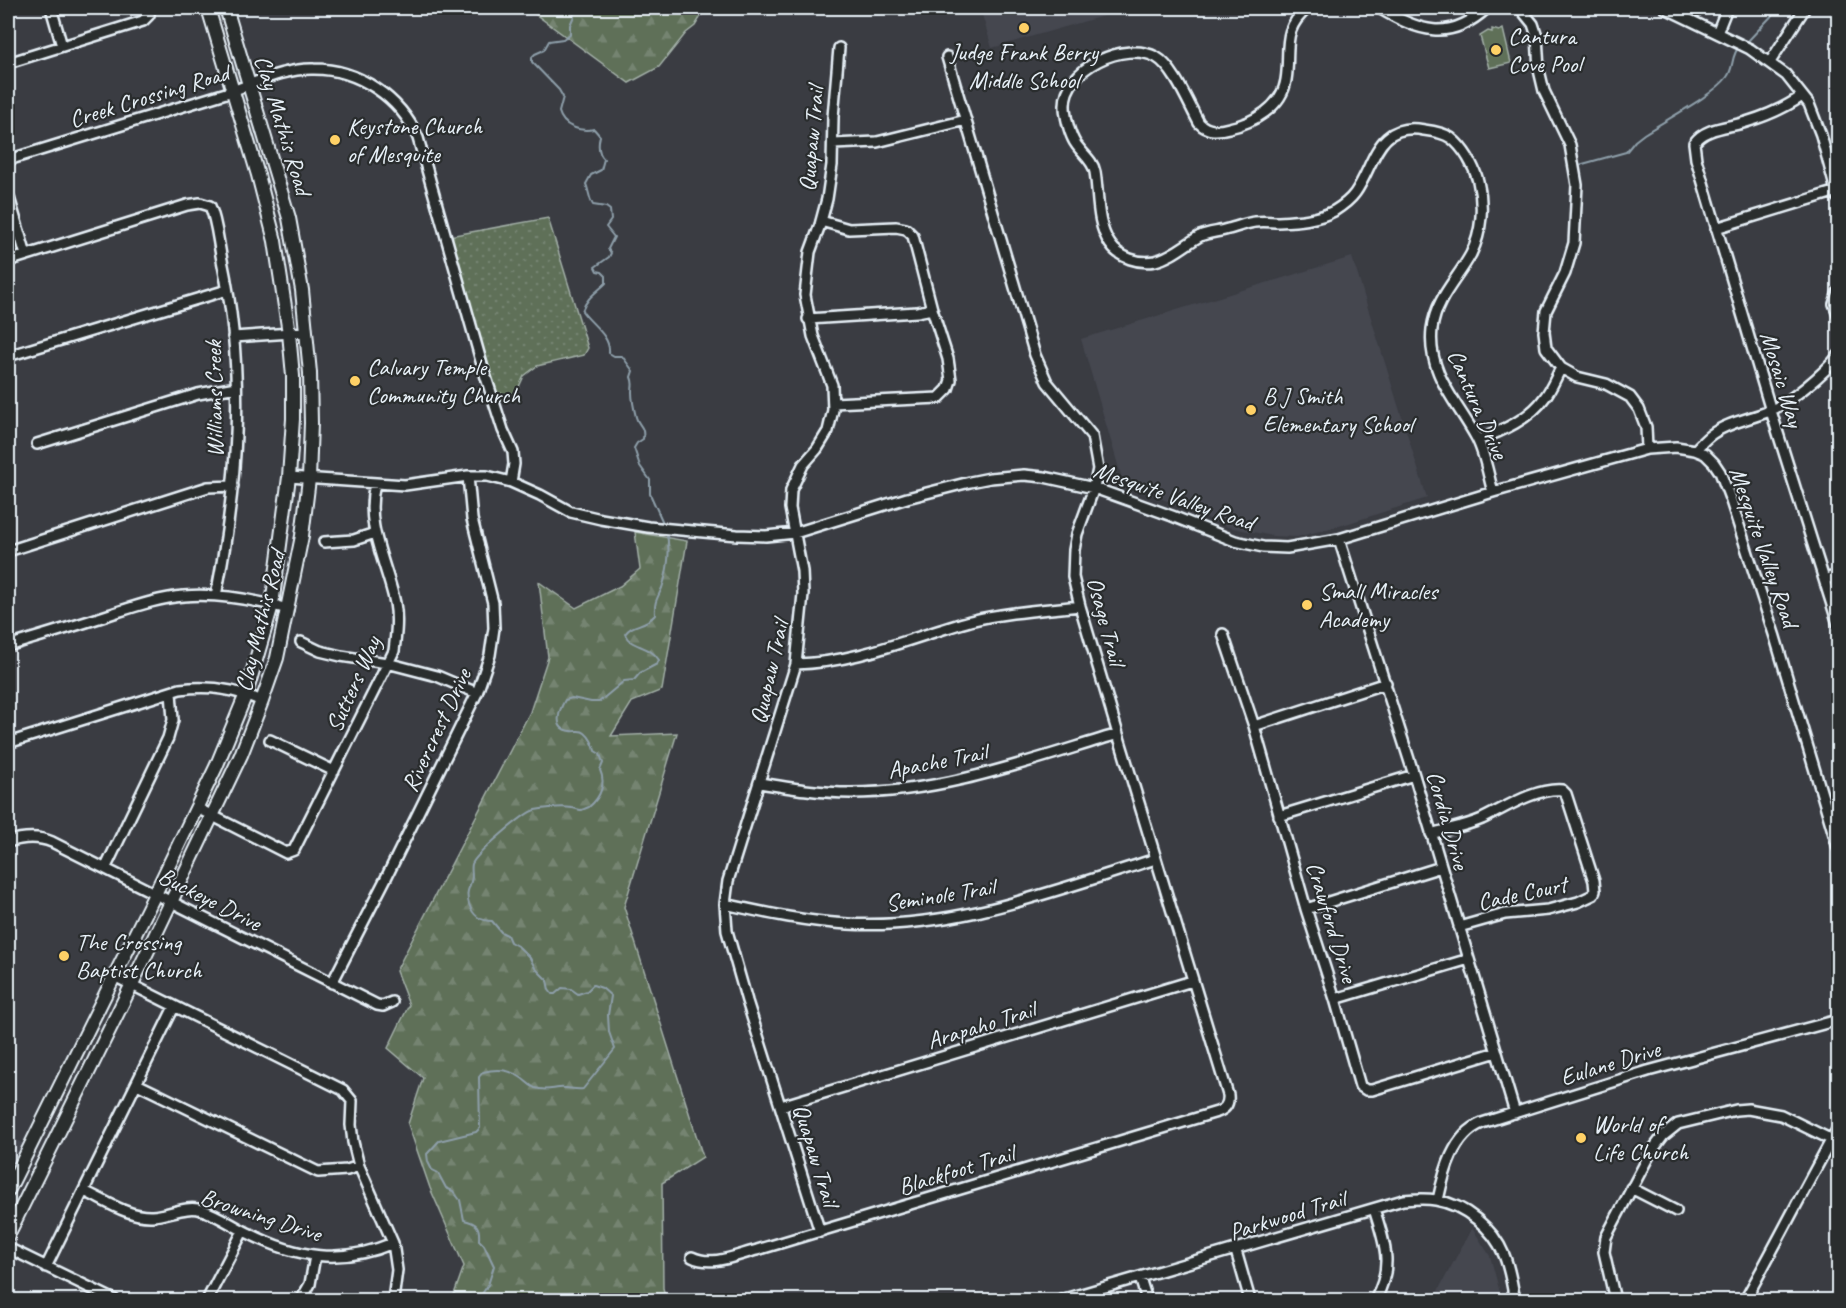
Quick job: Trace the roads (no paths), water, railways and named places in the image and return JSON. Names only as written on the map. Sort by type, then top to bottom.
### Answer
[{"type":"main road","name":"Clay Mathis Road","points":[[8,1191],[216,766],[246,694],[272,605],[289,477],[293,419],[293,376],[289,333],[275,241],[258,175],[208,8]]},
{"type":"main road","name":"Clay Mathis Road","points":[[8,1235],[131,986],[241,755],[277,658],[302,536],[309,479],[310,393],[302,290],[289,218],[226,8]]},
{"type":"main road","points":[[26,1154],[43,1162]]},
{"type":"street","points":[[51,8],[62,46]]},
{"type":"street","name":"Cantura Drive","points":[[1308,8],[1302,13],[1288,37],[1286,80],[1282,92],[1264,114],[1238,127],[1206,129],[1199,123],[1166,65],[1156,57],[1143,52],[1130,52],[1108,58],[1087,67],[1075,76],[1066,91],[1065,108],[1072,139],[1094,168],[1102,231],[1112,247],[1121,255],[1136,261],[1155,261],[1203,235],[1257,221],[1320,217],[1346,203],[1355,193],[1379,146],[1390,136],[1404,129],[1419,129],[1436,132],[1450,138],[1472,165],[1477,178],[1481,196],[1481,219],[1478,236],[1471,253],[1440,301],[1434,317],[1431,344],[1443,386],[1478,440],[1493,492]]},
{"type":"street","points":[[1379,8],[1403,22],[1437,30],[1453,29],[1468,22],[1487,8]]},
{"type":"street","points":[[1520,8],[1533,24],[1537,36],[1539,70],[1544,91],[1570,146],[1577,185],[1574,243],[1565,273],[1546,311],[1544,332],[1546,348],[1561,368],[1577,377],[1606,384],[1630,397],[1639,409],[1646,427],[1647,449]]},
{"type":"street","points":[[1665,8],[1750,50],[1786,75],[1809,104],[1821,135],[1838,194],[1716,228]]},
{"type":"street","points":[[1717,33],[1727,8]]},
{"type":"street","points":[[1770,62],[1805,8]]},
{"type":"street","points":[[8,63],[139,22],[147,19],[150,11]]},
{"type":"street","name":"Quapaw Trail","points":[[820,1232],[727,931],[725,904],[728,881],[796,664],[803,594],[802,571],[790,508],[791,490],[803,465],[817,449],[828,431],[833,403],[832,385],[813,336],[805,295],[810,252],[827,199],[832,165],[839,48]]},
{"type":"street","name":"Osage Trail","points":[[947,57],[1035,355],[1047,382],[1092,436],[1098,469],[1094,488],[1081,520],[1074,550],[1073,577],[1118,734],[1228,1095],[1227,1104]]},
{"type":"street","name":"Creek Crossing Road","points":[[8,160],[296,69],[337,71],[368,83],[384,93],[397,105],[413,126],[418,138],[483,368],[503,430],[513,452],[511,482]]},
{"type":"street","name":"Mosaic Way","points":[[1802,96],[1787,106],[1745,122],[1701,134],[1694,143],[1696,159],[1771,411],[1839,624]]},
{"type":"street","points":[[833,144],[877,142],[966,120]]},
{"type":"street","points":[[8,194],[26,255],[8,261]]},
{"type":"street","name":"Williams Creek","points":[[26,255],[187,205],[206,204],[211,209],[227,290],[237,387],[237,433],[229,530],[216,596]]},
{"type":"street","points":[[821,221],[849,229],[896,227],[906,229],[913,236],[948,359],[951,380],[948,389],[939,398],[833,403]]},
{"type":"street","points":[[8,356],[227,290]]},
{"type":"street","points":[[1839,292],[1834,304],[1839,314]]},
{"type":"street","points":[[808,319],[932,309]]},
{"type":"street","points":[[233,338],[306,332]]},
{"type":"street","points":[[1695,450],[1712,433],[1771,411],[1784,403],[1839,356]]},
{"type":"street","points":[[1478,440],[1509,427],[1533,410],[1545,398],[1561,368]]},
{"type":"street","points":[[37,444],[198,394],[237,387]]},
{"type":"street","name":"Mesquite Valley Road","points":[[289,477],[405,485],[468,476],[487,476],[511,482],[571,512],[601,519],[648,527],[766,536],[795,533],[907,498],[990,478],[1044,477],[1094,488],[1244,543],[1287,548],[1339,539],[1493,492],[1647,449],[1676,447],[1695,450],[1706,454],[1714,463],[1720,472],[1731,501],[1839,848]]},
{"type":"street","name":"Rivercrest Drive","points":[[332,983],[477,693],[490,655],[494,628],[493,603],[472,519],[468,476]]},
{"type":"street","name":"Sutters Way","points":[[212,817],[289,853],[294,850],[394,651],[396,605],[375,533],[371,497],[375,484]]},
{"type":"street","points":[[8,551],[208,487],[233,486]]},
{"type":"street","points":[[324,542],[354,540],[375,533]]},
{"type":"street","name":"Cordia Drive","points":[[1339,539],[1386,683],[1515,1113]]},
{"type":"street","points":[[1825,580],[1839,574]]},
{"type":"street","points":[[8,646],[161,599],[182,596],[216,596],[288,609]]},
{"type":"street","points":[[796,664],[815,664],[870,651],[993,616],[1080,606]]},
{"type":"street","name":"Crawford Drive","points":[[1223,634],[1254,726],[1306,909],[1360,1086],[1366,1090],[1372,1090],[1497,1052]]},
{"type":"street","points":[[301,642],[320,651],[387,663],[437,676],[477,693]]},
{"type":"street","points":[[1254,726],[1386,683]]},
{"type":"street","points":[[8,743],[180,689],[208,687],[246,694],[262,701]]},
{"type":"street","points":[[106,867],[168,738],[173,720],[171,692]]},
{"type":"street","name":"Apache Trail","points":[[760,783],[792,789],[850,793],[913,789],[940,785],[996,770],[1118,734]]},
{"type":"street","points":[[270,740],[334,771]]},
{"type":"street","points":[[1279,816],[1414,775]]},
{"type":"street","name":"Cade Court","points":[[1431,834],[1478,820],[1516,801],[1549,790],[1562,790],[1566,794],[1594,881],[1593,895],[1578,902],[1548,910],[1505,914],[1459,927]]},
{"type":"street","points":[[197,808],[212,817]]},
{"type":"street","name":"Buckeye Drive","points":[[8,842],[31,837],[45,839],[106,867],[171,903],[377,1005],[383,1006],[392,1002]]},
{"type":"street","name":"Seminole Trail","points":[[725,904],[816,922],[877,925],[918,922],[973,914],[1007,905],[1156,859]]},
{"type":"street","points":[[1306,909],[1441,867]]},
{"type":"street","points":[[1335,999],[1469,959]]},
{"type":"street","points":[[114,976],[343,1090],[352,1101],[351,1125],[359,1166],[393,1243],[397,1270],[393,1300]]},
{"type":"street","name":"Arapaho Trail","points":[[781,1106],[1192,981]]},
{"type":"street","points":[[46,1267],[174,1007]]},
{"type":"street","name":"Eulane Drive","points":[[1438,1200],[1447,1167],[1467,1132],[1482,1123],[1648,1071],[1839,1020]]},
{"type":"street","points":[[137,1084],[318,1172],[347,1170],[359,1166]]},
{"type":"street","name":"Blackfoot Trail","points":[[692,1257],[711,1261],[820,1232],[1217,1112],[1227,1104]]},
{"type":"street","points":[[1615,1300],[1604,1252],[1606,1237],[1651,1152],[1663,1136],[1678,1124],[1725,1113],[1748,1110],[1769,1112],[1781,1115],[1832,1140]]},
{"type":"street","points":[[1745,1300],[1776,1246],[1792,1210],[1839,1128]]},
{"type":"street","points":[[1631,1188],[1676,1211]]},
{"type":"street","name":"Browning Drive","points":[[84,1191],[128,1213],[143,1216],[155,1216],[189,1209],[202,1210],[266,1242],[299,1254],[315,1256],[358,1254],[375,1251],[393,1243]]},
{"type":"street","name":"Parkwood Trail","points":[[1061,1300],[1411,1199],[1438,1200],[1474,1217],[1498,1243],[1505,1257],[1515,1300]]},
{"type":"street","points":[[1374,1209],[1384,1243],[1386,1260],[1385,1279],[1375,1300]]},
{"type":"street","points":[[207,1300],[243,1231]]},
{"type":"street","points":[[8,1248],[115,1300]]},
{"type":"street","points":[[1236,1251],[1250,1300]]},
{"type":"street","points":[[301,1300],[310,1284],[315,1256]]},
{"type":"street","points":[[1140,1278],[1147,1300]]},
{"type":"waterway","points":[[572,8],[574,16],[570,25],[570,34],[563,39],[549,41],[544,50],[532,57],[532,62],[563,97],[559,112],[564,121],[578,129],[594,129],[600,136],[599,148],[604,159],[601,170],[591,175],[586,184],[593,205],[610,210],[611,220],[606,227],[614,237],[608,249],[611,253],[609,257],[595,267],[597,271],[606,276],[606,283],[589,299],[582,311],[604,336],[609,353],[622,356],[633,371],[631,377],[633,404],[643,434],[643,439],[634,448],[640,466],[650,480],[650,494],[664,525]]},
{"type":"waterway","points":[[592,8],[608,10],[611,8]]},
{"type":"waterway","points":[[1748,41],[1779,8]]},
{"type":"waterway","points":[[1579,165],[1626,152],[1644,134],[1712,92],[1727,77],[1739,47]]},
{"type":"waterway","points":[[473,1300],[482,1294],[488,1285],[494,1266],[484,1245],[479,1240],[477,1226],[464,1220],[460,1200],[453,1191],[446,1188],[438,1173],[432,1170],[427,1154],[439,1141],[476,1132],[480,1128],[479,1077],[483,1072],[497,1070],[511,1072],[538,1089],[583,1089],[615,1049],[609,1032],[608,1015],[611,996],[602,988],[593,985],[587,991],[578,994],[571,989],[562,988],[552,994],[547,980],[535,968],[530,958],[510,942],[507,935],[501,932],[492,921],[481,919],[473,912],[468,895],[472,864],[491,843],[530,812],[558,807],[582,810],[589,807],[599,794],[602,785],[600,770],[603,763],[600,754],[595,751],[590,739],[583,732],[565,730],[561,727],[559,714],[565,700],[572,698],[599,702],[624,681],[634,680],[640,673],[657,664],[659,660],[655,655],[631,642],[625,634],[631,628],[655,615],[655,604],[662,588],[669,552],[666,531]]},
{"type":"place","name":"Judge Frank Berry Middle School","points":[[1024,28]]},
{"type":"place","name":"Cantura Cove Pool","points":[[1496,50]]},
{"type":"place","name":"Keystone Church of Mesquite","points":[[335,140]]},
{"type":"place","name":"Calvary Temple Community Church","points":[[355,381]]},
{"type":"place","name":"B J Smith Elementary School","points":[[1251,410]]},
{"type":"place","name":"Small Miracles Academy","points":[[1307,605]]},
{"type":"place","name":"The Crossing Baptist Church","points":[[64,956]]},
{"type":"place","name":"World of Life Church","points":[[1581,1138]]}]
